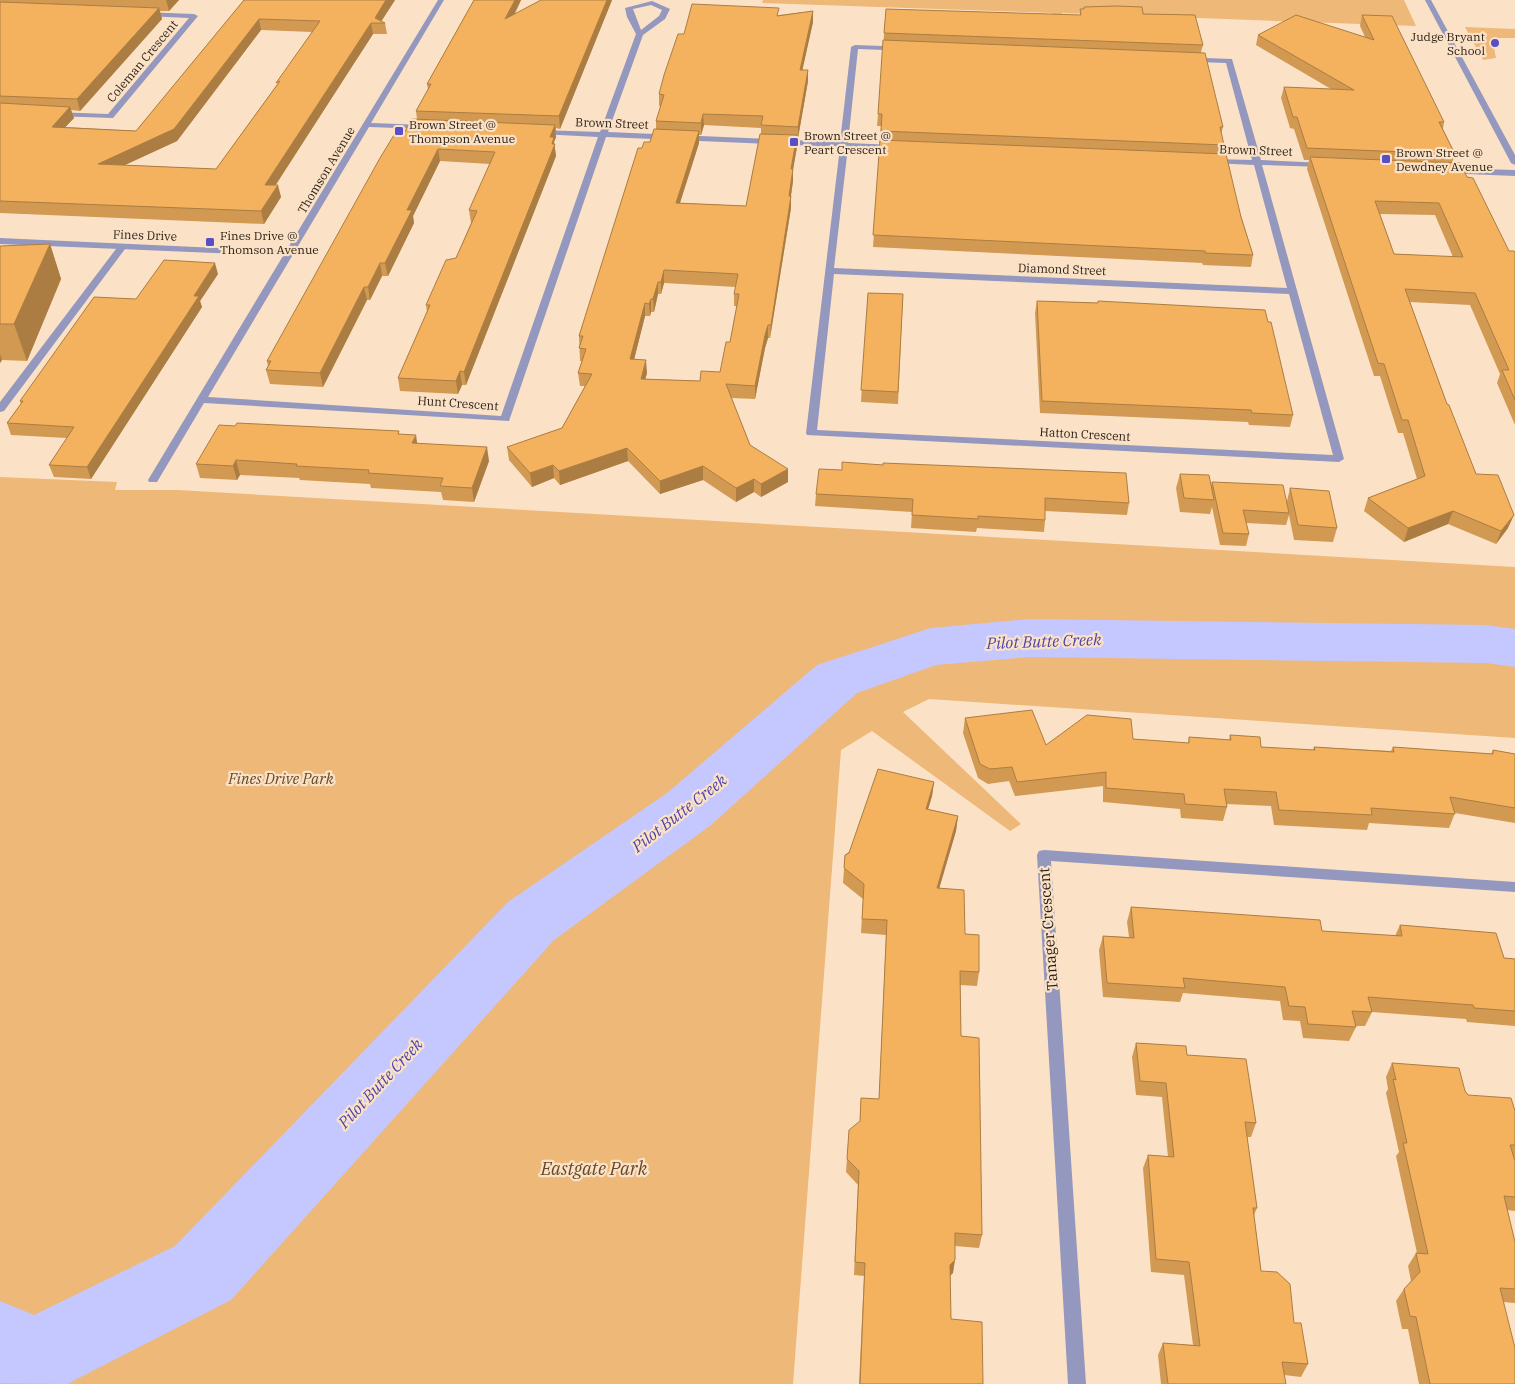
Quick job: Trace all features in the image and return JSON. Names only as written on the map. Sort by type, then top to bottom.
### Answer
[{"type":"street","name":"Thomson Avenue","points":[[153,480],[368,125],[441,0]]},
{"type":"street","points":[[1428,0],[1515,163]]},
{"type":"street","points":[[603,135],[640,34],[662,17],[666,9],[652,3],[629,8],[631,17],[640,34]]},
{"type":"street","name":"Coleman Crescent","points":[[50,113],[110,116],[194,16],[136,14]]},
{"type":"street","name":"Hatton Crescent","points":[[855,47],[1229,61],[1339,459],[811,433],[842,145],[855,47]]},
{"type":"street","points":[[368,125],[431,128]]},
{"type":"street","name":"Brown Street","points":[[526,132],[902,148]]},
{"type":"street","name":"Hunt Crescent","points":[[201,400],[505,418],[603,135]]},
{"type":"street","name":"Brown Street","points":[[1207,160],[1336,166]]},
{"type":"street","points":[[1436,170],[1515,174]]},
{"type":"street","name":"Fines Drive","points":[[0,241],[290,254]]},
{"type":"street","points":[[0,410],[122,247]]},
{"type":"street","name":"Diamond Street","points":[[829,271],[1294,291]]},
{"type":"street","name":"Tanager Crescent","points":[[1077,1384],[1044,856],[1515,887]]},
{"type":"green space","points":[[763,0],[1404,0],[1416,26],[1062,13],[1066,48],[1056,48],[1052,13],[762,3]]},
{"type":"green space","points":[[1465,27],[1515,29],[1515,38],[1492,38],[1496,58],[1483,60]]},
{"type":"green space","points":[[0,477],[117,482],[115,490],[178,490],[1515,567],[1515,738],[929,699],[903,712],[1021,824],[1010,831],[872,731],[841,750],[793,1384],[0,1384]]},
{"type":"building","points":[[244,0],[386,0],[375,18],[385,23],[371,23],[265,185],[278,185],[261,211],[0,201],[0,103],[70,107],[52,127],[136,131]],"holes":[[[259,19],[320,21],[276,83],[280,81],[216,169],[98,164],[174,129]]]},
{"type":"building","points":[[474,0],[515,0],[505,19],[541,0],[607,0],[559,116],[416,111],[431,84],[427,84]]},
{"type":"building","points":[[0,2],[159,8],[77,99],[0,96]]},
{"type":"building","points":[[692,4],[779,8],[777,16],[813,11],[800,70],[808,70],[798,127],[761,125],[763,116],[703,114],[701,123],[656,121],[664,95],[659,94],[664,75],[678,34],[684,34]]},
{"type":"building","points":[[1084,7],[1142,7],[1143,14],[1195,15],[1203,45],[884,33],[886,9],[1081,15],[1080,9],[1084,9]]},
{"type":"building","points":[[1296,15],[1374,40],[1362,15],[1392,16],[1444,122],[1439,122],[1455,154],[1307,148],[1297,117],[1293,117],[1284,87],[1354,90],[1258,35]]},
{"type":"building","points":[[883,40],[1205,53],[1223,127],[1220,127],[1224,145],[881,131],[882,114],[878,114]]},
{"type":"building","points":[[412,119],[555,125],[550,137],[554,137],[552,144],[555,144],[464,372],[460,371],[456,381],[398,378],[430,305],[426,305],[446,260],[456,258],[477,211],[469,210],[495,152],[438,149],[407,210],[412,210],[385,263],[380,263],[368,287],[364,287],[320,373],[266,370],[271,361],[267,361],[380,158],[394,135],[403,135]]},
{"type":"building","points":[[654,129],[699,131],[676,203],[746,206],[760,134],[797,135],[791,169],[793,169],[789,196],[791,196],[771,325],[768,325],[765,335],[755,386],[726,384],[750,445],[788,469],[761,484],[754,479],[736,488],[703,466],[660,481],[627,448],[559,471],[553,465],[530,473],[507,447],[562,428],[592,374],[578,373],[586,349],[579,348],[583,336],[579,336],[638,148],[642,148],[644,142],[650,142]],"holes":[[[664,270],[738,274],[734,294],[739,294],[730,342],[726,342],[720,372],[701,371],[700,381],[641,379],[646,360],[630,359],[645,303],[649,304],[651,299],[653,299]]]},
{"type":"building","points":[[880,140],[1226,154],[1241,217],[1253,255],[873,235]]},
{"type":"building","points":[[1310,157],[1460,163],[1467,177],[1473,178],[1509,251],[1515,252],[1515,400],[1502,370],[1509,370],[1475,293],[1405,289],[1447,404],[1476,474],[1498,475],[1514,515],[1501,531],[1453,511],[1408,528],[1368,498],[1425,476],[1408,420],[1402,420],[1384,364],[1378,363]],"holes":[[[1375,201],[1439,203],[1463,257],[1394,254]]]},
{"type":"building","points":[[50,244],[14,324],[0,324],[0,246]]},
{"type":"building","points":[[164,260],[215,263],[194,296],[199,296],[87,467],[49,465],[74,427],[7,423],[23,401],[20,401],[94,297],[136,299]]},
{"type":"building","points":[[868,293],[903,294],[898,392],[861,390]]},
{"type":"building","points":[[1037,301],[1098,303],[1098,301],[1265,310],[1268,322],[1271,322],[1293,415],[1252,413],[1251,410],[1042,401]]},
{"type":"building","points":[[237,423],[399,431],[398,434],[416,435],[412,443],[487,447],[472,488],[440,486],[443,478],[368,473],[369,470],[236,460],[233,466],[196,464],[219,425],[235,426]]},
{"type":"building","points":[[842,462],[1126,473],[1129,503],[1045,498],[1045,520],[978,516],[978,519],[912,515],[913,499],[816,494],[819,469],[842,470]]},
{"type":"building","points":[[1180,474],[1209,475],[1214,500],[1184,498]]},
{"type":"building","points":[[1212,482],[1283,485],[1289,513],[1243,510],[1249,534],[1223,533]]},
{"type":"building","points":[[1290,488],[1329,491],[1337,528],[1298,525]]},
{"type":"building","points":[[1032,710],[1046,745],[1087,715],[1131,719],[1133,739],[1189,743],[1189,737],[1231,740],[1230,735],[1260,737],[1261,747],[1315,750],[1314,747],[1394,752],[1393,747],[1493,754],[1493,750],[1515,754],[1515,808],[1450,797],[1455,814],[1371,808],[1372,815],[1279,810],[1276,792],[1224,789],[1227,807],[1185,804],[1184,794],[1106,788],[1106,772],[1017,782],[1012,767],[990,769],[980,764],[965,718]]},
{"type":"building","points":[[878,769],[934,782],[926,809],[958,816],[937,888],[964,890],[965,934],[979,935],[979,972],[960,971],[961,1036],[979,1038],[982,1235],[955,1233],[955,1260],[950,1265],[951,1319],[982,1322],[983,1384],[860,1384],[865,1263],[855,1262],[859,1171],[847,1159],[849,1130],[860,1121],[861,1098],[879,1099],[887,920],[862,919],[864,884],[844,868],[845,855],[849,853]]},
{"type":"building","points":[[1131,907],[1320,920],[1322,931],[1402,936],[1400,925],[1496,933],[1504,958],[1515,959],[1515,1011],[1474,1008],[1473,1005],[1368,997],[1372,1012],[1352,1011],[1356,1027],[1308,1024],[1305,1007],[1289,1006],[1285,987],[1183,978],[1185,988],[1107,983],[1103,936],[1134,938]]},
{"type":"building","points":[[1136,1043],[1186,1046],[1187,1055],[1246,1059],[1256,1123],[1245,1122],[1257,1208],[1253,1208],[1261,1271],[1277,1272],[1290,1284],[1294,1323],[1301,1323],[1308,1364],[1282,1362],[1286,1384],[1168,1384],[1163,1343],[1200,1346],[1189,1262],[1156,1259],[1148,1155],[1174,1157],[1166,1083],[1140,1081]]},
{"type":"building","points":[[1392,1063],[1459,1068],[1465,1091],[1468,1095],[1511,1098],[1515,1111],[1515,1145],[1510,1145],[1515,1161],[1515,1197],[1504,1196],[1515,1242],[1515,1289],[1500,1288],[1515,1348],[1515,1384],[1430,1384],[1416,1317],[1410,1316],[1404,1289],[1420,1272],[1416,1253],[1428,1254],[1403,1143],[1407,1143],[1393,1079],[1396,1080]]},
{"type":"waterway","name":"Pilot Butte Creek","points":[[0,1341],[35,1357],[203,1273],[531,921],[689,809],[837,679],[931,647],[1030,638],[1486,644],[1515,648]]},
{"type":"waterway","points":[[822,693],[843,695]]},
{"type":"place","name":"Judge Bryant School","points":[[1495,43]]},
{"type":"place","name":"Brown Street @ Thompson Avenue","points":[[399,131]]},
{"type":"place","name":"Brown Street @ Peart Crescent","points":[[794,142]]},
{"type":"place","name":"Brown Street @ Dewdney Avenue","points":[[1386,159]]},
{"type":"place","name":"Fines Drive @ Thomson Avenue","points":[[210,242]]},
{"type":"park label","name":"Fines Drive Park","points":[[281,778]]},
{"type":"park label","name":"Eastgate Park","points":[[594,1168]]}]
